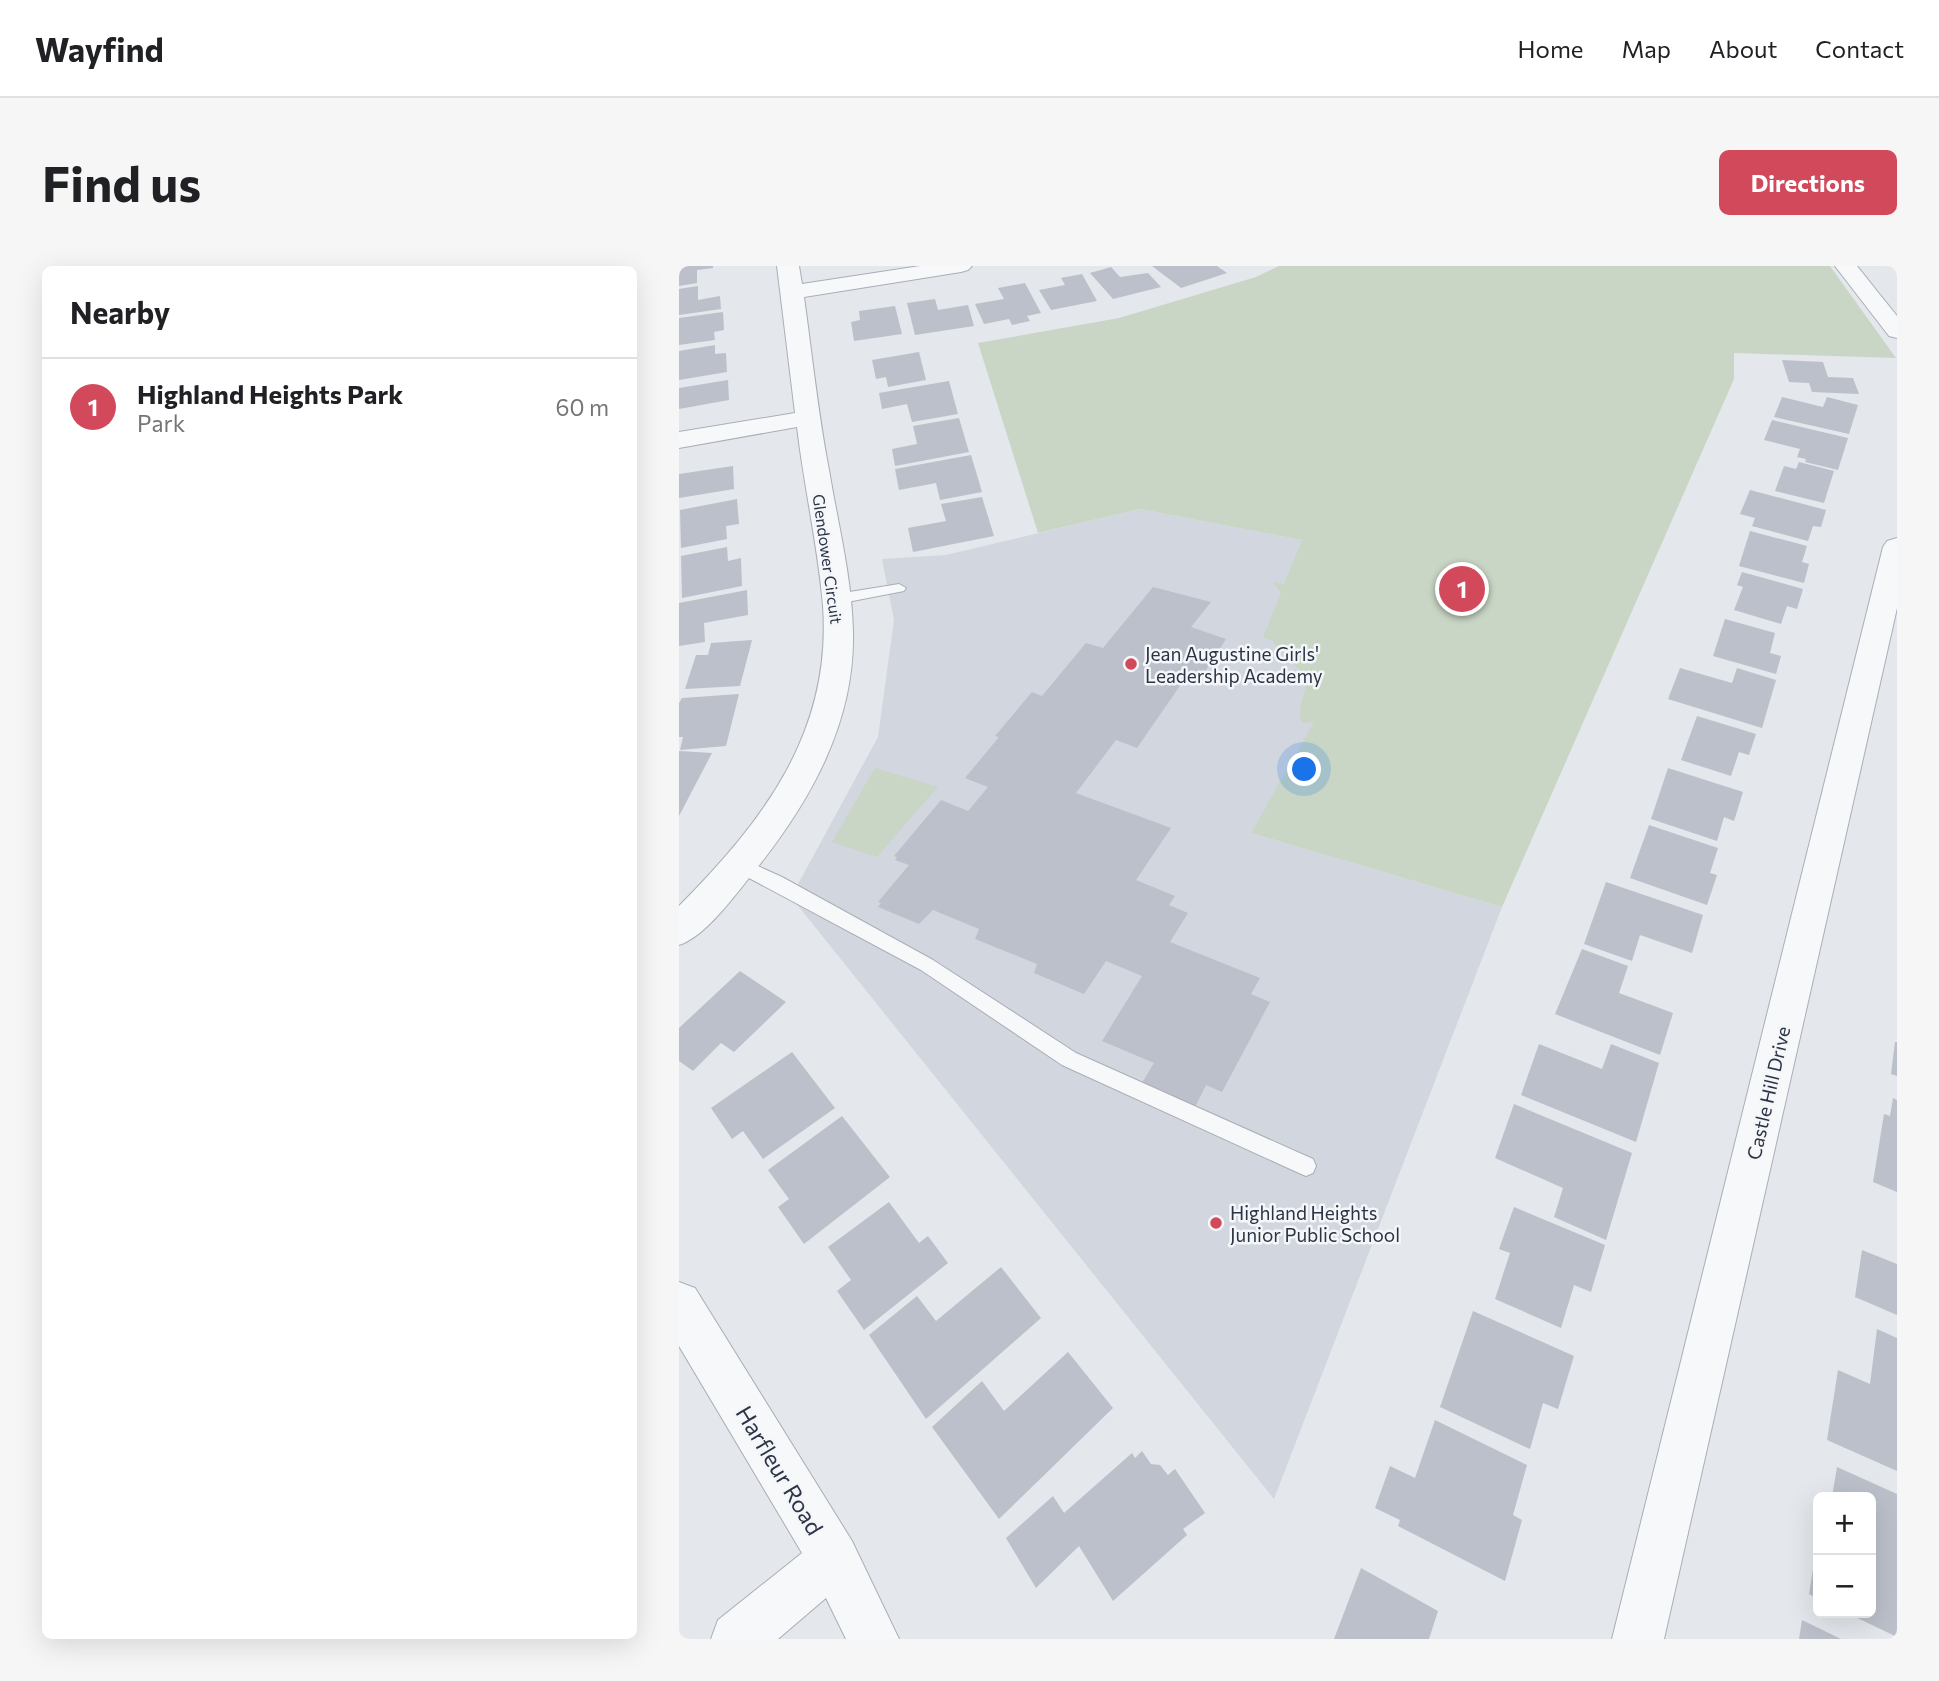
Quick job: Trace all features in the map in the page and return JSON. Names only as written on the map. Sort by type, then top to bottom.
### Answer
[{"type":"street","name":"Glendower Circuit","points":[[679,930],[740,865],[788,800],[820,740],[834,689],[838,655],[837,599],[807,418],[788,266]]},
{"type":"street","points":[[792,292],[961,266]]},
{"type":"street","points":[[1846,266],[1897,331]]},
{"type":"street","points":[[679,440],[807,418]]},
{"type":"street","name":"Castle Hill Drive","points":[[1638,1639],[1897,547]]},
{"type":"street","name":"Harfleur Road","points":[[679,1304],[834,1559],[873,1639]]},
{"type":"street","points":[[737,1639],[834,1559]]},
{"type":"lane","points":[[837,599],[899,588]]},
{"type":"lane","points":[[740,865],[927,965],[1069,1059],[1306,1166]]},
{"type":"shaded area","name":"Highland Heights Junior Public School","points":[[1140,509],[1302,540],[1352,666],[1251,833],[1502,907],[1274,1499],[791,897],[878,737],[894,620],[882,559],[946,555]]},
{"type":"green space","points":[[1279,266],[1830,266],[1896,358],[1734,353],[1734,379],[1502,907],[1251,833],[1314,722],[1302,723],[1300,717],[1306,676],[1273,641],[1263,637],[1281,593],[1273,582],[1284,584],[1302,540],[1140,509],[1038,533],[978,343],[1119,318],[1256,277]]},
{"type":"green space","points":[[875,768],[938,787],[877,857],[832,842]]},
{"type":"building","points":[[679,266],[713,268],[697,270],[697,283],[679,286]]},
{"type":"building","points":[[1152,266],[1217,266],[1227,273],[1181,288]]},
{"type":"building","points":[[1111,267],[1120,277],[1148,273],[1161,287],[1113,299],[1090,273]]},
{"type":"building","points":[[1082,274],[1097,301],[1051,310],[1039,290],[1065,285],[1061,278]]},
{"type":"building","points":[[1025,283],[1041,313],[1027,316],[1030,321],[1012,325],[1009,319],[984,324],[975,304],[1004,299],[998,288]]},
{"type":"building","points":[[698,286],[698,300],[720,296],[721,309],[679,315],[679,289]]},
{"type":"building","points":[[935,299],[938,310],[968,305],[974,326],[915,335],[907,303]]},
{"type":"building","points":[[895,306],[902,334],[854,341],[851,322],[860,320],[859,311]]},
{"type":"building","points":[[723,312],[724,330],[714,332],[715,340],[679,345],[679,318]]},
{"type":"building","points":[[715,345],[715,354],[726,353],[727,372],[679,380],[679,351]]},
{"type":"building","points":[[919,352],[926,380],[888,387],[886,377],[876,379],[872,360]]},
{"type":"building","points":[[1782,360],[1823,362],[1828,377],[1853,378],[1859,394],[1812,392],[1809,383],[1789,382]]},
{"type":"building","points":[[728,380],[729,400],[679,409],[679,388]]},
{"type":"building","points":[[949,381],[958,414],[912,422],[907,404],[882,409],[879,393]]},
{"type":"building","points":[[1782,397],[1823,407],[1827,397],[1858,405],[1849,434],[1774,417]]},
{"type":"building","points":[[959,418],[969,452],[895,466],[892,449],[917,444],[913,426]]},
{"type":"building","points":[[1772,420],[1848,438],[1838,470],[1805,462],[1806,459],[1797,457],[1800,449],[1764,440]]},
{"type":"building","points":[[971,455],[982,492],[940,500],[936,483],[899,490],[895,469]]},
{"type":"building","points":[[1799,462],[1834,471],[1824,503],[1775,491],[1784,466],[1796,469]]},
{"type":"building","points":[[733,466],[734,489],[679,498],[679,474]]},
{"type":"building","points":[[1750,490],[1826,510],[1821,527],[1813,526],[1808,541],[1752,526],[1755,518],[1740,514]]},
{"type":"building","points":[[982,497],[994,536],[913,552],[908,528],[946,521],[941,504]]},
{"type":"building","points":[[737,499],[739,524],[726,526],[727,539],[681,548],[680,510]]},
{"type":"building","points":[[1750,531],[1807,546],[1802,562],[1809,564],[1804,583],[1739,566]]},
{"type":"building","points":[[727,547],[728,561],[741,558],[742,586],[682,598],[681,556]]},
{"type":"building","points":[[1742,572],[1803,589],[1797,609],[1787,606],[1781,624],[1734,610],[1743,587],[1737,585]]},
{"type":"building","points":[[1153,587],[1211,602],[1191,627],[1226,639],[1199,681],[1186,677],[1137,748],[1116,740],[1076,793],[1171,828],[1136,880],[1175,896],[1169,905],[1188,913],[1170,942],[1260,978],[1251,994],[1270,1002],[1222,1092],[1206,1085],[1195,1107],[1142,1083],[1154,1063],[1102,1041],[1142,976],[1106,961],[1084,994],[1034,973],[1037,964],[975,939],[979,929],[933,910],[919,924],[878,907],[881,903],[878,902],[909,865],[895,860],[897,857],[894,856],[941,800],[968,811],[988,787],[965,778],[999,737],[995,736],[1032,692],[1042,696],[1086,643],[1103,648]]},
{"type":"building","points":[[747,590],[748,615],[704,623],[705,642],[679,646],[679,603]]},
{"type":"building","points":[[1725,619],[1775,633],[1770,653],[1781,656],[1776,674],[1713,656]]},
{"type":"building","points":[[752,640],[740,686],[685,689],[696,655],[708,655],[711,643]]},
{"type":"building","points":[[1680,668],[1732,683],[1737,668],[1776,680],[1762,728],[1668,699]]},
{"type":"building","points":[[739,694],[726,746],[680,750],[683,737],[679,737],[679,703],[682,698]]},
{"type":"building","points":[[1697,716],[1756,734],[1749,755],[1739,752],[1731,776],[1681,760]]},
{"type":"building","points":[[679,751],[712,753],[679,816]]},
{"type":"building","points":[[1668,768],[1743,792],[1734,821],[1724,817],[1717,841],[1651,819]]},
{"type":"building","points":[[1649,825],[1718,848],[1710,873],[1717,875],[1707,905],[1630,878]]},
{"type":"building","points":[[1606,882],[1703,915],[1692,953],[1640,935],[1632,961],[1584,944]]},
{"type":"building","points":[[1582,949],[1628,966],[1619,993],[1673,1013],[1660,1055],[1555,1014]]},
{"type":"building","points":[[740,971],[786,1002],[734,1052],[721,1043],[693,1071],[679,1061],[679,1028]]},
{"type":"building","points":[[1897,1042],[1897,1076],[1891,1074]]},
{"type":"building","points":[[1539,1044],[1602,1069],[1611,1044],[1659,1063],[1636,1142],[1521,1095]]},
{"type":"building","points":[[792,1052],[835,1108],[763,1159],[743,1131],[732,1139],[711,1108]]},
{"type":"building","points":[[1893,1098],[1897,1100],[1897,1192],[1873,1182],[1884,1114],[1890,1116]]},
{"type":"building","points":[[1514,1104],[1632,1153],[1606,1240],[1554,1217],[1563,1188],[1495,1158]]},
{"type":"building","points":[[842,1116],[890,1177],[804,1244],[778,1207],[789,1199],[768,1170]]},
{"type":"building","points":[[889,1202],[919,1243],[928,1236],[948,1263],[864,1330],[837,1291],[851,1280],[828,1247]]},
{"type":"building","points":[[1514,1207],[1605,1245],[1591,1292],[1574,1285],[1561,1328],[1495,1299],[1510,1253],[1499,1249]]},
{"type":"building","points":[[1862,1250],[1897,1264],[1897,1315],[1855,1297]]},
{"type":"building","points":[[1001,1267],[1041,1318],[926,1419],[869,1335],[917,1296],[936,1321]]},
{"type":"building","points":[[1473,1311],[1574,1356],[1558,1409],[1543,1403],[1530,1449],[1440,1407]]},
{"type":"building","points":[[1877,1329],[1897,1338],[1897,1471],[1827,1440],[1838,1370],[1870,1384]]},
{"type":"building","points":[[1068,1352],[1113,1408],[999,1519],[932,1427],[982,1381],[1004,1411]]},
{"type":"building","points":[[1435,1420],[1527,1465],[1513,1515],[1522,1520],[1505,1581],[1398,1526],[1400,1520],[1375,1508],[1390,1466],[1415,1478]]},
{"type":"building","points":[[1142,1451],[1151,1464],[1160,1465],[1168,1475],[1175,1469],[1205,1513],[1183,1529],[1187,1535],[1113,1601],[1079,1546],[1036,1588],[1006,1538],[1053,1496],[1064,1513],[1132,1453],[1135,1458]]},
{"type":"building","points":[[1837,1467],[1897,1494],[1897,1637],[1857,1618],[1876,1618],[1876,1492],[1833,1492]]},
{"type":"building","points":[[1361,1568],[1438,1611],[1429,1639],[1334,1639]]},
{"type":"building","points":[[1813,1569],[1813,1596],[1809,1594]]},
{"type":"building","points":[[1802,1620],[1841,1639],[1799,1639]]},
{"type":"place","name":"Highland Heights Park","points":[[1462,589]]},
{"type":"place","name":"Jean Augustine Girls' Leadership Academy","points":[[1131,664]]},
{"type":"place","name":"Highland Heights Junior Public School","points":[[1216,1223]]}]
